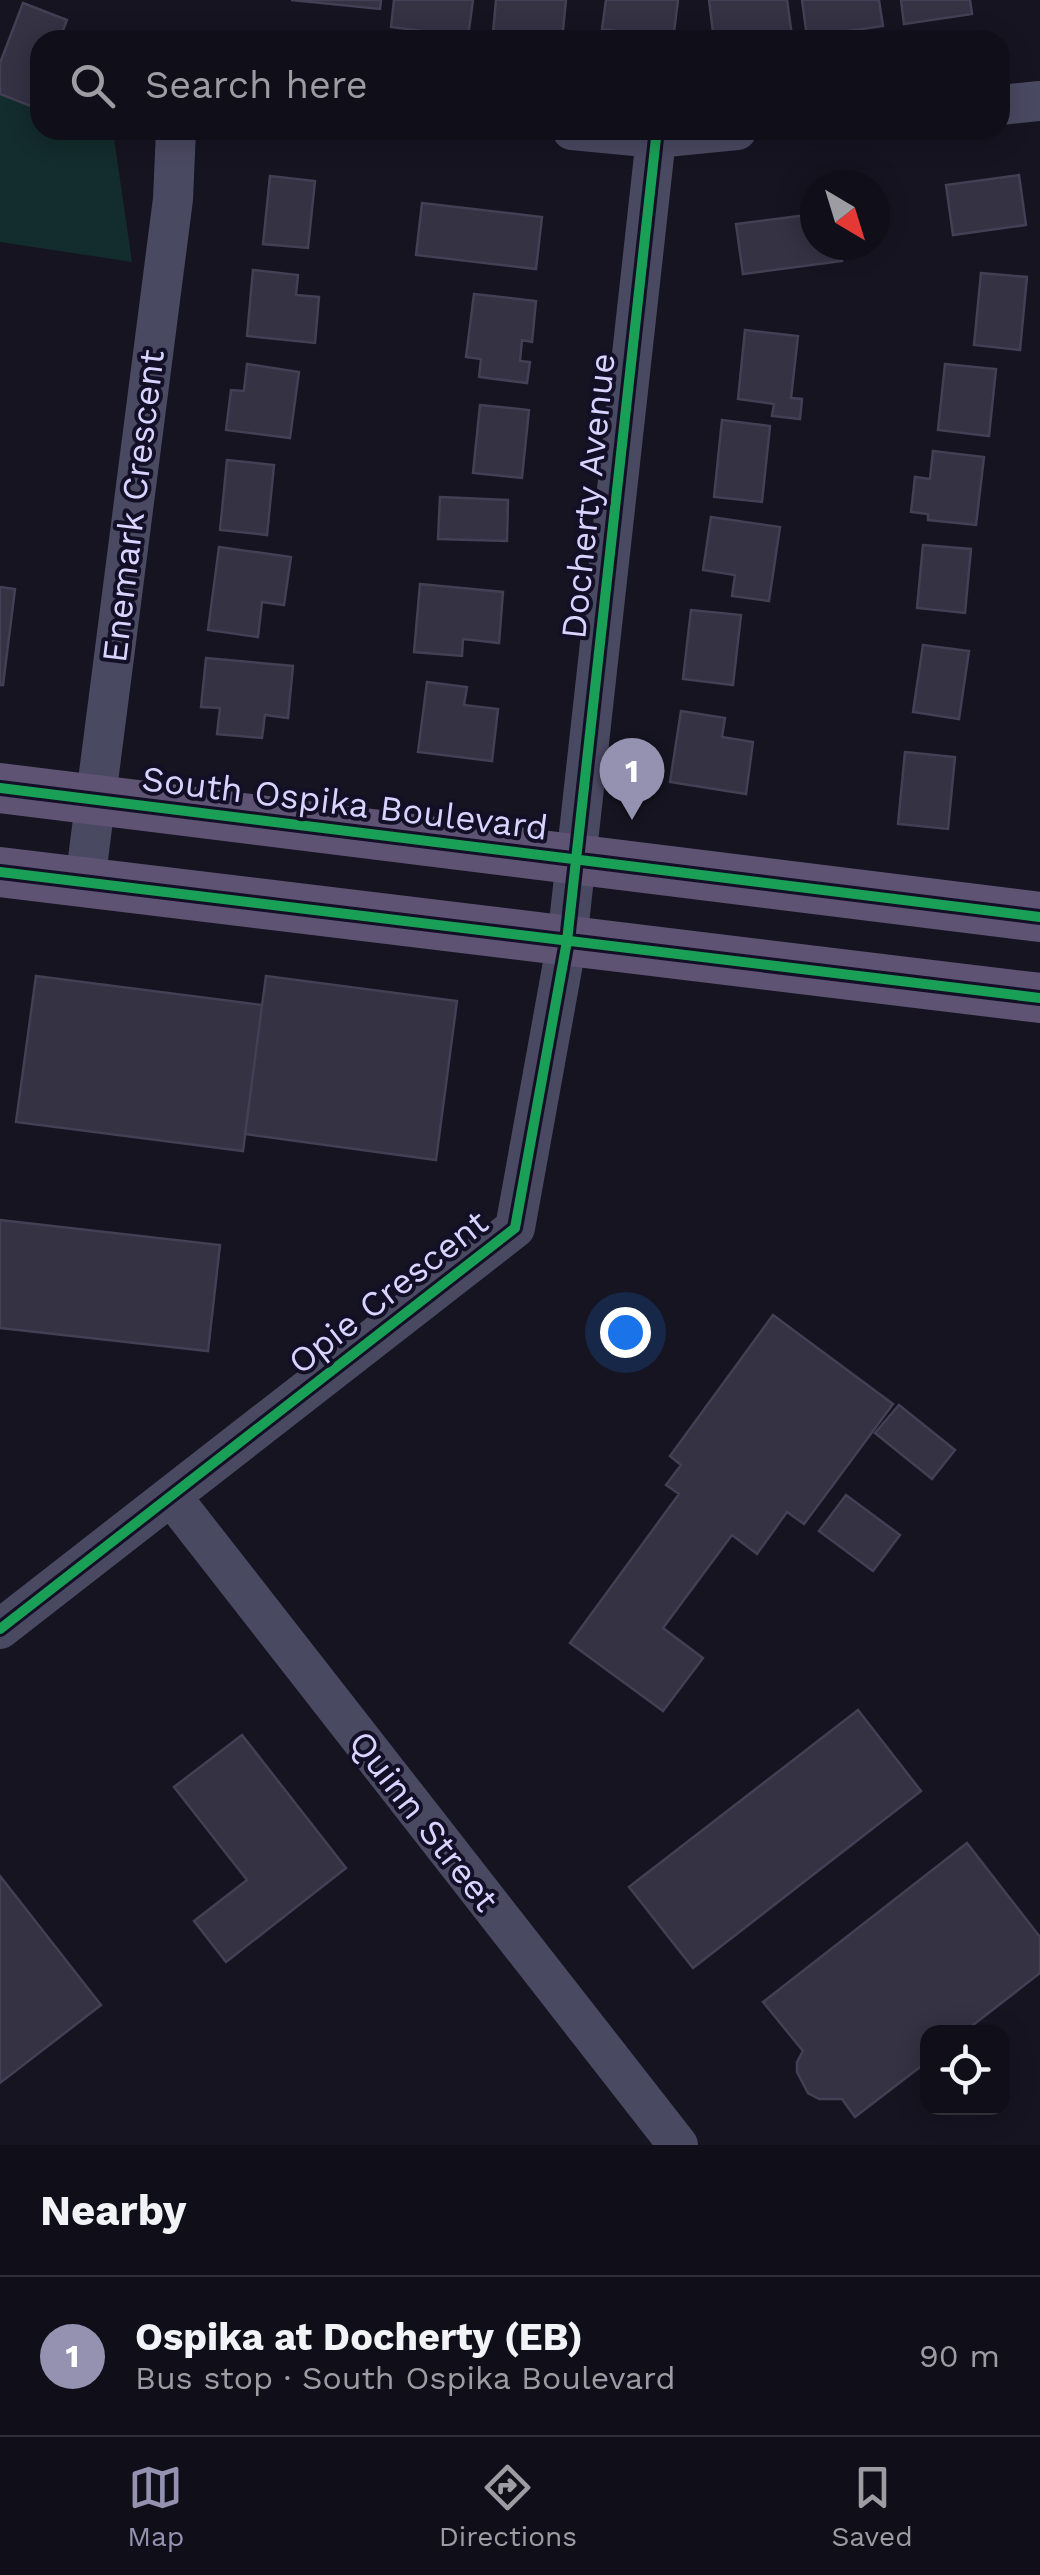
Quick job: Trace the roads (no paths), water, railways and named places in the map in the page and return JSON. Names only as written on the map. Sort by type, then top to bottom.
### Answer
[{"type":"main road","name":"South Ospika Boulevard","points":[[0,788],[1040,917]]},
{"type":"main road","points":[[0,872],[1040,998]]},
{"type":"street","points":[[1010,104],[1040,101]]},
{"type":"street","name":"Enemark Crescent","points":[[86,882],[173,198],[176,140]]},
{"type":"street","name":"Docherty Avenue","points":[[575,860],[656,140]]},
{"type":"street","name":"Opie Crescent","points":[[0,1629],[515,1228],[567,940],[575,860]]},
{"type":"street","name":"Quinn Street","points":[[170,1496],[678,2145]]},
{"type":"place","name":"Ospika at Docherty (EB)","points":[[632,820]]}]
